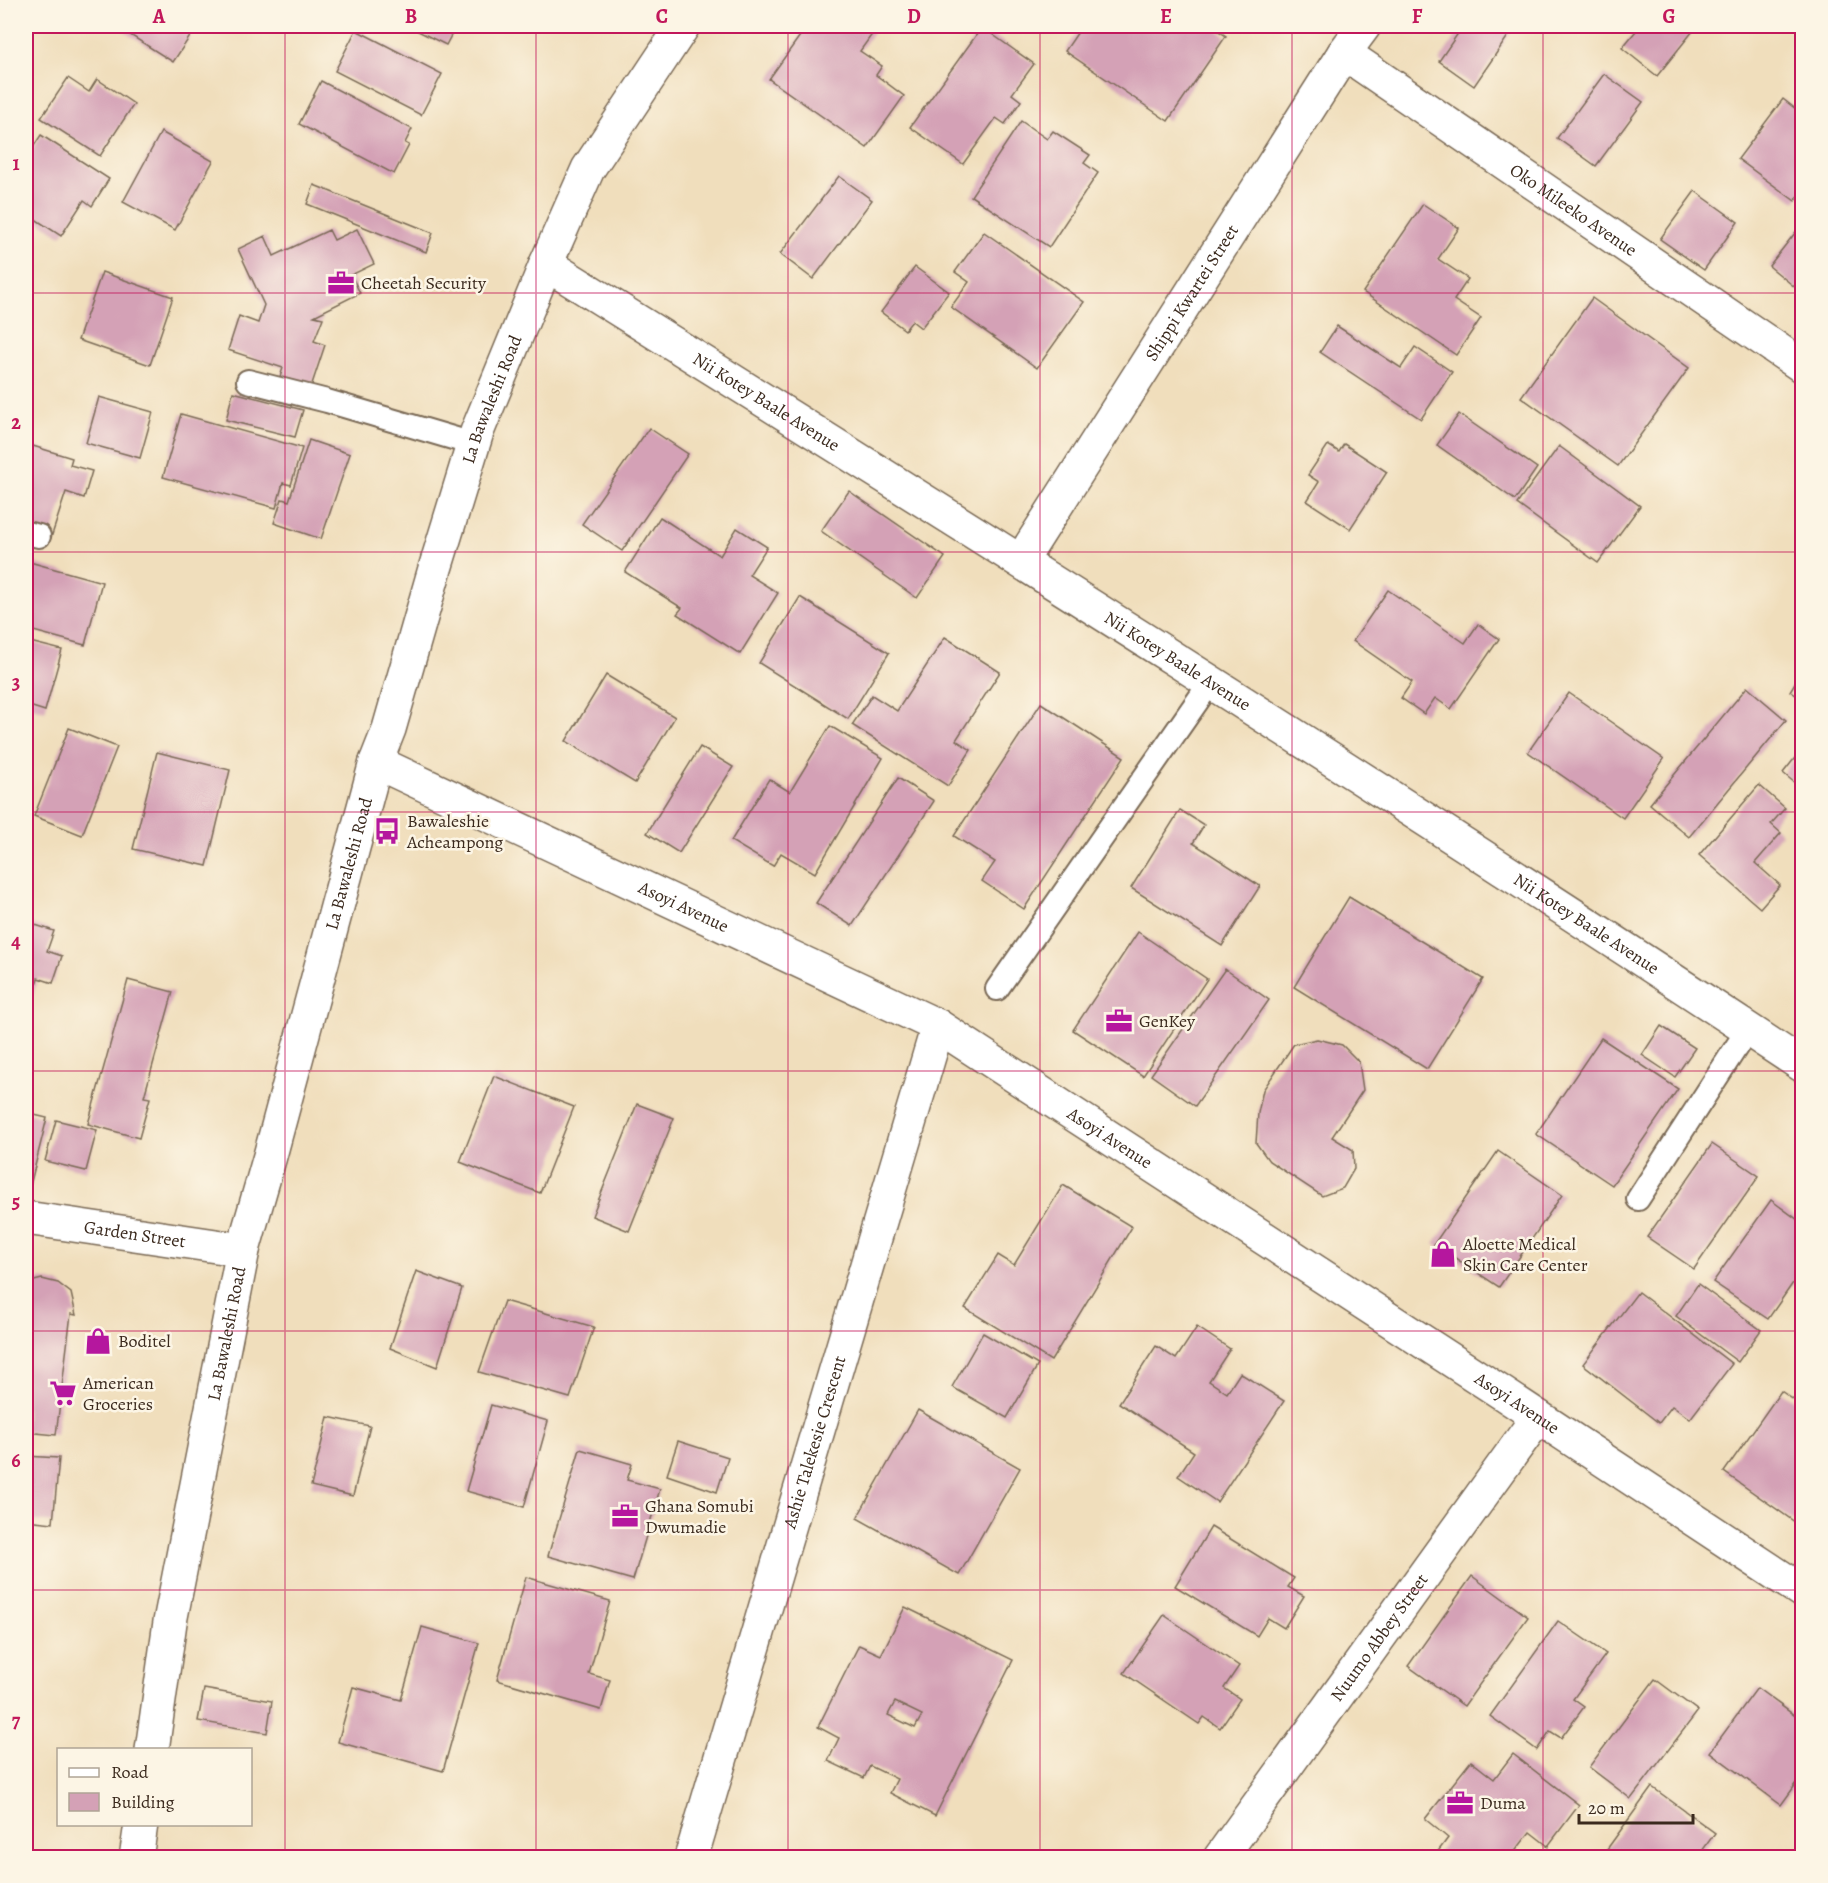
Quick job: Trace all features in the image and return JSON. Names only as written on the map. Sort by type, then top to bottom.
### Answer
[{"type":"street","name":"La Bawaleshi Road","points":[[152,1748],[170,1622],[243,1250],[376,762],[389,729],[473,444],[546,264],[588,169],[683,26]]},
{"type":"street","name":"Shippi Kwartei Street","points":[[1021,561],[1344,53],[1364,26]]},
{"type":"street","name":"Oko Mileeko Avenue","points":[[1344,53],[1802,365]]},
{"type":"street","name":"Nii Kotey Baale Avenue","points":[[546,264],[1021,561],[1803,1065]]},
{"type":"street","name":"Asoyi Avenue","points":[[376,762],[938,1026],[1803,1591]]},
{"type":"street","name":"Ashie Talekesie Crescent","points":[[691,1857],[938,1026]]},
{"type":"street","name":"Garden Street","points":[[26,1218],[243,1250]]},
{"type":"street","name":"Nuumo Abbey Street","points":[[1220,1857],[1538,1417]]},
{"type":"street","points":[[136,1857],[141,1826]]},
{"type":"lane","points":[[248,381],[327,401],[473,444]]},
{"type":"lane","points":[[997,989],[1210,683]]},
{"type":"lane","points":[[1638,1199],[1748,1029]]},
{"type":"building","points":[[116,26],[197,26],[173,62]]},
{"type":"building","points":[[408,26],[456,26],[446,45]]},
{"type":"building","points":[[807,26],[878,26],[860,51],[882,66],[876,75],[904,96],[867,148],[769,79]]},
{"type":"building","points":[[1082,26],[1211,26],[1226,36],[1168,121],[1065,51]]},
{"type":"building","points":[[1463,26],[1515,26],[1474,86],[1439,61]]},
{"type":"building","points":[[1640,26],[1697,26],[1657,76],[1622,48]]},
{"type":"building","points":[[982,27],[1034,64],[1012,94],[1021,101],[1005,124],[996,118],[963,164],[910,127]]},
{"type":"building","points":[[356,30],[442,74],[421,115],[335,71]]},
{"type":"building","points":[[1604,74],[1643,102],[1596,166],[1557,138]]},
{"type":"building","points":[[68,78],[89,92],[97,79],[134,104],[100,156],[41,118]]},
{"type":"building","points":[[321,81],[412,129],[405,143],[409,145],[394,174],[299,124]]},
{"type":"building","points":[[1783,99],[1802,114],[1802,191],[1795,201],[1738,159]]},
{"type":"building","points":[[1021,121],[1047,139],[1053,131],[1090,155],[1084,163],[1098,173],[1049,247],[971,196]]},
{"type":"building","points":[[161,132],[213,161],[175,230],[123,202]]},
{"type":"building","points":[[41,135],[109,179],[92,206],[84,200],[61,236],[26,213],[26,158]]},
{"type":"building","points":[[839,176],[872,200],[813,279],[780,254]]},
{"type":"building","points":[[314,185],[433,233],[426,252],[307,204]]},
{"type":"building","points":[[1695,191],[1738,222],[1704,270],[1660,239]]},
{"type":"building","points":[[1423,204],[1459,228],[1438,259],[1468,279],[1454,300],[1481,318],[1456,355],[1363,292]]},
{"type":"building","points":[[1799,228],[1802,231],[1802,293],[1769,266]]},
{"type":"building","points":[[357,229],[374,264],[351,275],[360,293],[314,316],[323,318],[314,341],[325,345],[310,390],[279,380],[283,368],[228,350],[239,316],[258,323],[264,305],[238,249],[265,236],[274,256],[329,230],[334,240]]},
{"type":"building","points":[[984,232],[1084,302],[1037,368],[951,307],[969,282],[955,272]]},
{"type":"building","points":[[915,267],[949,292],[921,328],[912,321],[905,330],[881,312]]},
{"type":"building","points":[[102,272],[173,297],[150,365],[78,340]]},
{"type":"building","points":[[1592,298],[1689,368],[1618,466],[1521,397]]},
{"type":"building","points":[[1337,326],[1401,368],[1415,347],[1452,372],[1421,419],[1320,352]]},
{"type":"building","points":[[233,392],[303,410],[295,437],[226,420]]},
{"type":"building","points":[[99,397],[153,412],[140,458],[86,443]]},
{"type":"building","points":[[181,414],[302,448],[291,485],[283,483],[276,508],[163,477]]},
{"type":"building","points":[[1459,414],[1537,468],[1515,500],[1437,445]]},
{"type":"building","points":[[649,428],[688,454],[622,551],[582,524]]},
{"type":"building","points":[[309,440],[350,454],[321,539],[274,523],[282,499],[289,501]]},
{"type":"building","points":[[1344,444],[1387,472],[1350,529],[1307,501],[1319,482],[1308,475],[1328,445],[1339,452]]},
{"type":"building","points":[[33,446],[72,458],[70,465],[92,471],[84,498],[66,492],[51,538],[26,529],[26,471]]},
{"type":"building","points":[[1559,446],[1640,506],[1598,563],[1517,504]]},
{"type":"building","points":[[849,491],[945,557],[917,598],[821,531]]},
{"type":"building","points":[[660,517],[720,556],[737,528],[767,547],[749,575],[778,593],[740,654],[677,614],[682,608],[625,572]]},
{"type":"building","points":[[26,561],[102,582],[85,645],[26,629]]},
{"type":"building","points":[[1388,590],[1465,643],[1478,624],[1499,639],[1451,709],[1435,698],[1424,714],[1401,698],[1412,682],[1353,641]]},
{"type":"building","points":[[800,597],[889,653],[848,719],[759,663]]},
{"type":"building","points":[[945,637],[1000,672],[956,740],[971,750],[948,786],[852,725],[872,695],[897,711]]},
{"type":"building","points":[[26,641],[62,650],[45,711],[26,705]]},
{"type":"building","points":[[1802,671],[1802,699],[1790,691]]},
{"type":"building","points":[[606,675],[675,717],[635,783],[566,741]]},
{"type":"building","points":[[1747,687],[1786,720],[1689,837],[1650,804]]},
{"type":"building","points":[[1569,693],[1664,759],[1623,818],[1528,752]]},
{"type":"building","points":[[1041,703],[1124,757],[1024,909],[982,881],[995,862],[954,836]]},
{"type":"building","points":[[830,726],[883,758],[815,873],[781,853],[773,866],[731,841],[769,779],[790,792]]},
{"type":"building","points":[[69,728],[117,747],[82,835],[34,816]]},
{"type":"building","points":[[700,747],[733,767],[679,853],[647,833]]},
{"type":"building","points":[[1802,749],[1802,789],[1783,773]]},
{"type":"building","points":[[157,752],[230,770],[207,866],[133,849]]},
{"type":"building","points":[[898,778],[934,801],[852,926],[816,903]]},
{"type":"building","points":[[1759,785],[1785,808],[1771,824],[1781,833],[1755,863],[1780,885],[1760,908],[1699,855]]},
{"type":"building","points":[[1180,810],[1204,825],[1193,843],[1260,886],[1222,946],[1131,888]]},
{"type":"building","points":[[1349,897],[1483,979],[1427,1069],[1294,987]]},
{"type":"building","points":[[26,922],[54,931],[47,951],[62,956],[53,983],[38,978],[26,1017]]},
{"type":"building","points":[[1138,932],[1207,979],[1143,1076],[1073,1030]]},
{"type":"building","points":[[1225,969],[1269,1000],[1195,1106],[1151,1075]]},
{"type":"building","points":[[128,980],[173,992],[144,1097],[150,1098],[139,1138],[88,1124]]},
{"type":"building","points":[[1661,1026],[1695,1048],[1675,1077],[1642,1055]]},
{"type":"building","points":[[1601,1038],[1678,1089],[1612,1185],[1536,1134]]},
{"type":"building","points":[[1317,1039],[1342,1045],[1359,1062],[1363,1090],[1332,1137],[1353,1150],[1354,1169],[1343,1188],[1322,1196],[1269,1161],[1256,1143],[1258,1113],[1263,1090],[1294,1044]]},
{"type":"building","points":[[494,1076],[574,1107],[540,1193],[460,1162]]},
{"type":"building","points":[[637,1104],[674,1118],[629,1231],[592,1216]]},
{"type":"building","points":[[26,1113],[47,1118],[29,1190],[26,1189]]},
{"type":"building","points":[[56,1120],[97,1130],[86,1171],[45,1161]]},
{"type":"building","points":[[1712,1144],[1759,1176],[1694,1269],[1647,1237]]},
{"type":"building","points":[[1498,1151],[1562,1195],[1499,1287],[1434,1244]]},
{"type":"building","points":[[1063,1185],[1132,1227],[1051,1361],[965,1308],[998,1255],[1014,1265]]},
{"type":"building","points":[[1771,1200],[1802,1223],[1802,1270],[1768,1319],[1713,1282]]},
{"type":"building","points":[[416,1271],[462,1288],[437,1367],[390,1348]]},
{"type":"building","points":[[42,1279],[58,1283],[71,1293],[76,1315],[71,1314],[56,1435],[26,1432],[26,1283]]},
{"type":"building","points":[[1698,1284],[1761,1330],[1738,1362],[1676,1316]]},
{"type":"building","points":[[1638,1292],[1732,1364],[1690,1419],[1672,1406],[1659,1423],[1583,1364]]},
{"type":"building","points":[[504,1301],[594,1327],[570,1398],[479,1372]]},
{"type":"building","points":[[1197,1327],[1230,1349],[1209,1381],[1227,1393],[1240,1373],[1284,1401],[1217,1502],[1178,1476],[1194,1452],[1119,1403],[1156,1346],[1176,1359]]},
{"type":"building","points":[[983,1333],[1038,1365],[1007,1418],[952,1387]]},
{"type":"building","points":[[1781,1391],[1802,1406],[1802,1527],[1724,1472]]},
{"type":"building","points":[[491,1405],[548,1421],[524,1507],[466,1491]]},
{"type":"building","points":[[918,1410],[1020,1468],[959,1575],[857,1518]]},
{"type":"building","points":[[328,1417],[370,1426],[353,1496],[311,1486]]},
{"type":"building","points":[[678,1441],[728,1457],[717,1492],[667,1475]]},
{"type":"building","points":[[580,1449],[632,1464],[627,1480],[660,1489],[633,1580],[548,1556]]},
{"type":"building","points":[[26,1456],[59,1458],[53,1523],[26,1520]]},
{"type":"building","points":[[1211,1527],[1294,1578],[1288,1587],[1304,1596],[1284,1628],[1268,1618],[1257,1636],[1175,1586]]},
{"type":"building","points":[[1472,1576],[1528,1617],[1464,1706],[1408,1666]]},
{"type":"building","points":[[526,1577],[610,1601],[589,1674],[610,1680],[601,1710],[497,1680]]},
{"type":"building","points":[[905,1607],[1013,1660],[935,1816],[890,1793],[897,1779],[870,1766],[864,1778],[828,1761],[839,1738],[818,1727],[859,1645],[881,1655]],"holes":[[[895,1702],[922,1715],[915,1728],[888,1715]]]},
{"type":"building","points":[[1164,1615],[1239,1666],[1224,1688],[1240,1699],[1220,1728],[1204,1717],[1199,1724],[1124,1673]]},
{"type":"building","points":[[1558,1621],[1606,1654],[1573,1699],[1584,1707],[1561,1738],[1550,1731],[1537,1750],[1490,1716]]},
{"type":"building","points":[[422,1627],[479,1643],[443,1771],[338,1742],[353,1687],[401,1700]]},
{"type":"building","points":[[1655,1679],[1698,1711],[1631,1799],[1589,1767]]},
{"type":"building","points":[[1757,1688],[1802,1721],[1802,1776],[1781,1805],[1710,1752]]},
{"type":"building","points":[[204,1689],[272,1701],[267,1733],[198,1721]]},
{"type":"building","points":[[1513,1754],[1579,1805],[1548,1846],[1530,1832],[1510,1858],[1433,1858],[1448,1838],[1425,1819],[1471,1761],[1494,1779]]},
{"type":"building","points":[[1652,1787],[1715,1833],[1697,1858],[1604,1858],[1602,1856]]},
{"type":"place","name":"Cheetah Security","points":[[341,283]]},
{"type":"place","name":"Bawaleshie Acheampong","points":[[387,831]]},
{"type":"place","name":"GenKey","points":[[1119,1021]]},
{"type":"place","name":"Aloette Medical Skin Care Center","points":[[1443,1254]]},
{"type":"place","name":"Boditel","points":[[98,1341]]},
{"type":"place","name":"American Groceries","points":[[63,1393]]},
{"type":"place","name":"Ghana Somubi Dwumadie","points":[[625,1516]]},
{"type":"place","name":"Duma","points":[[1460,1803]]}]
